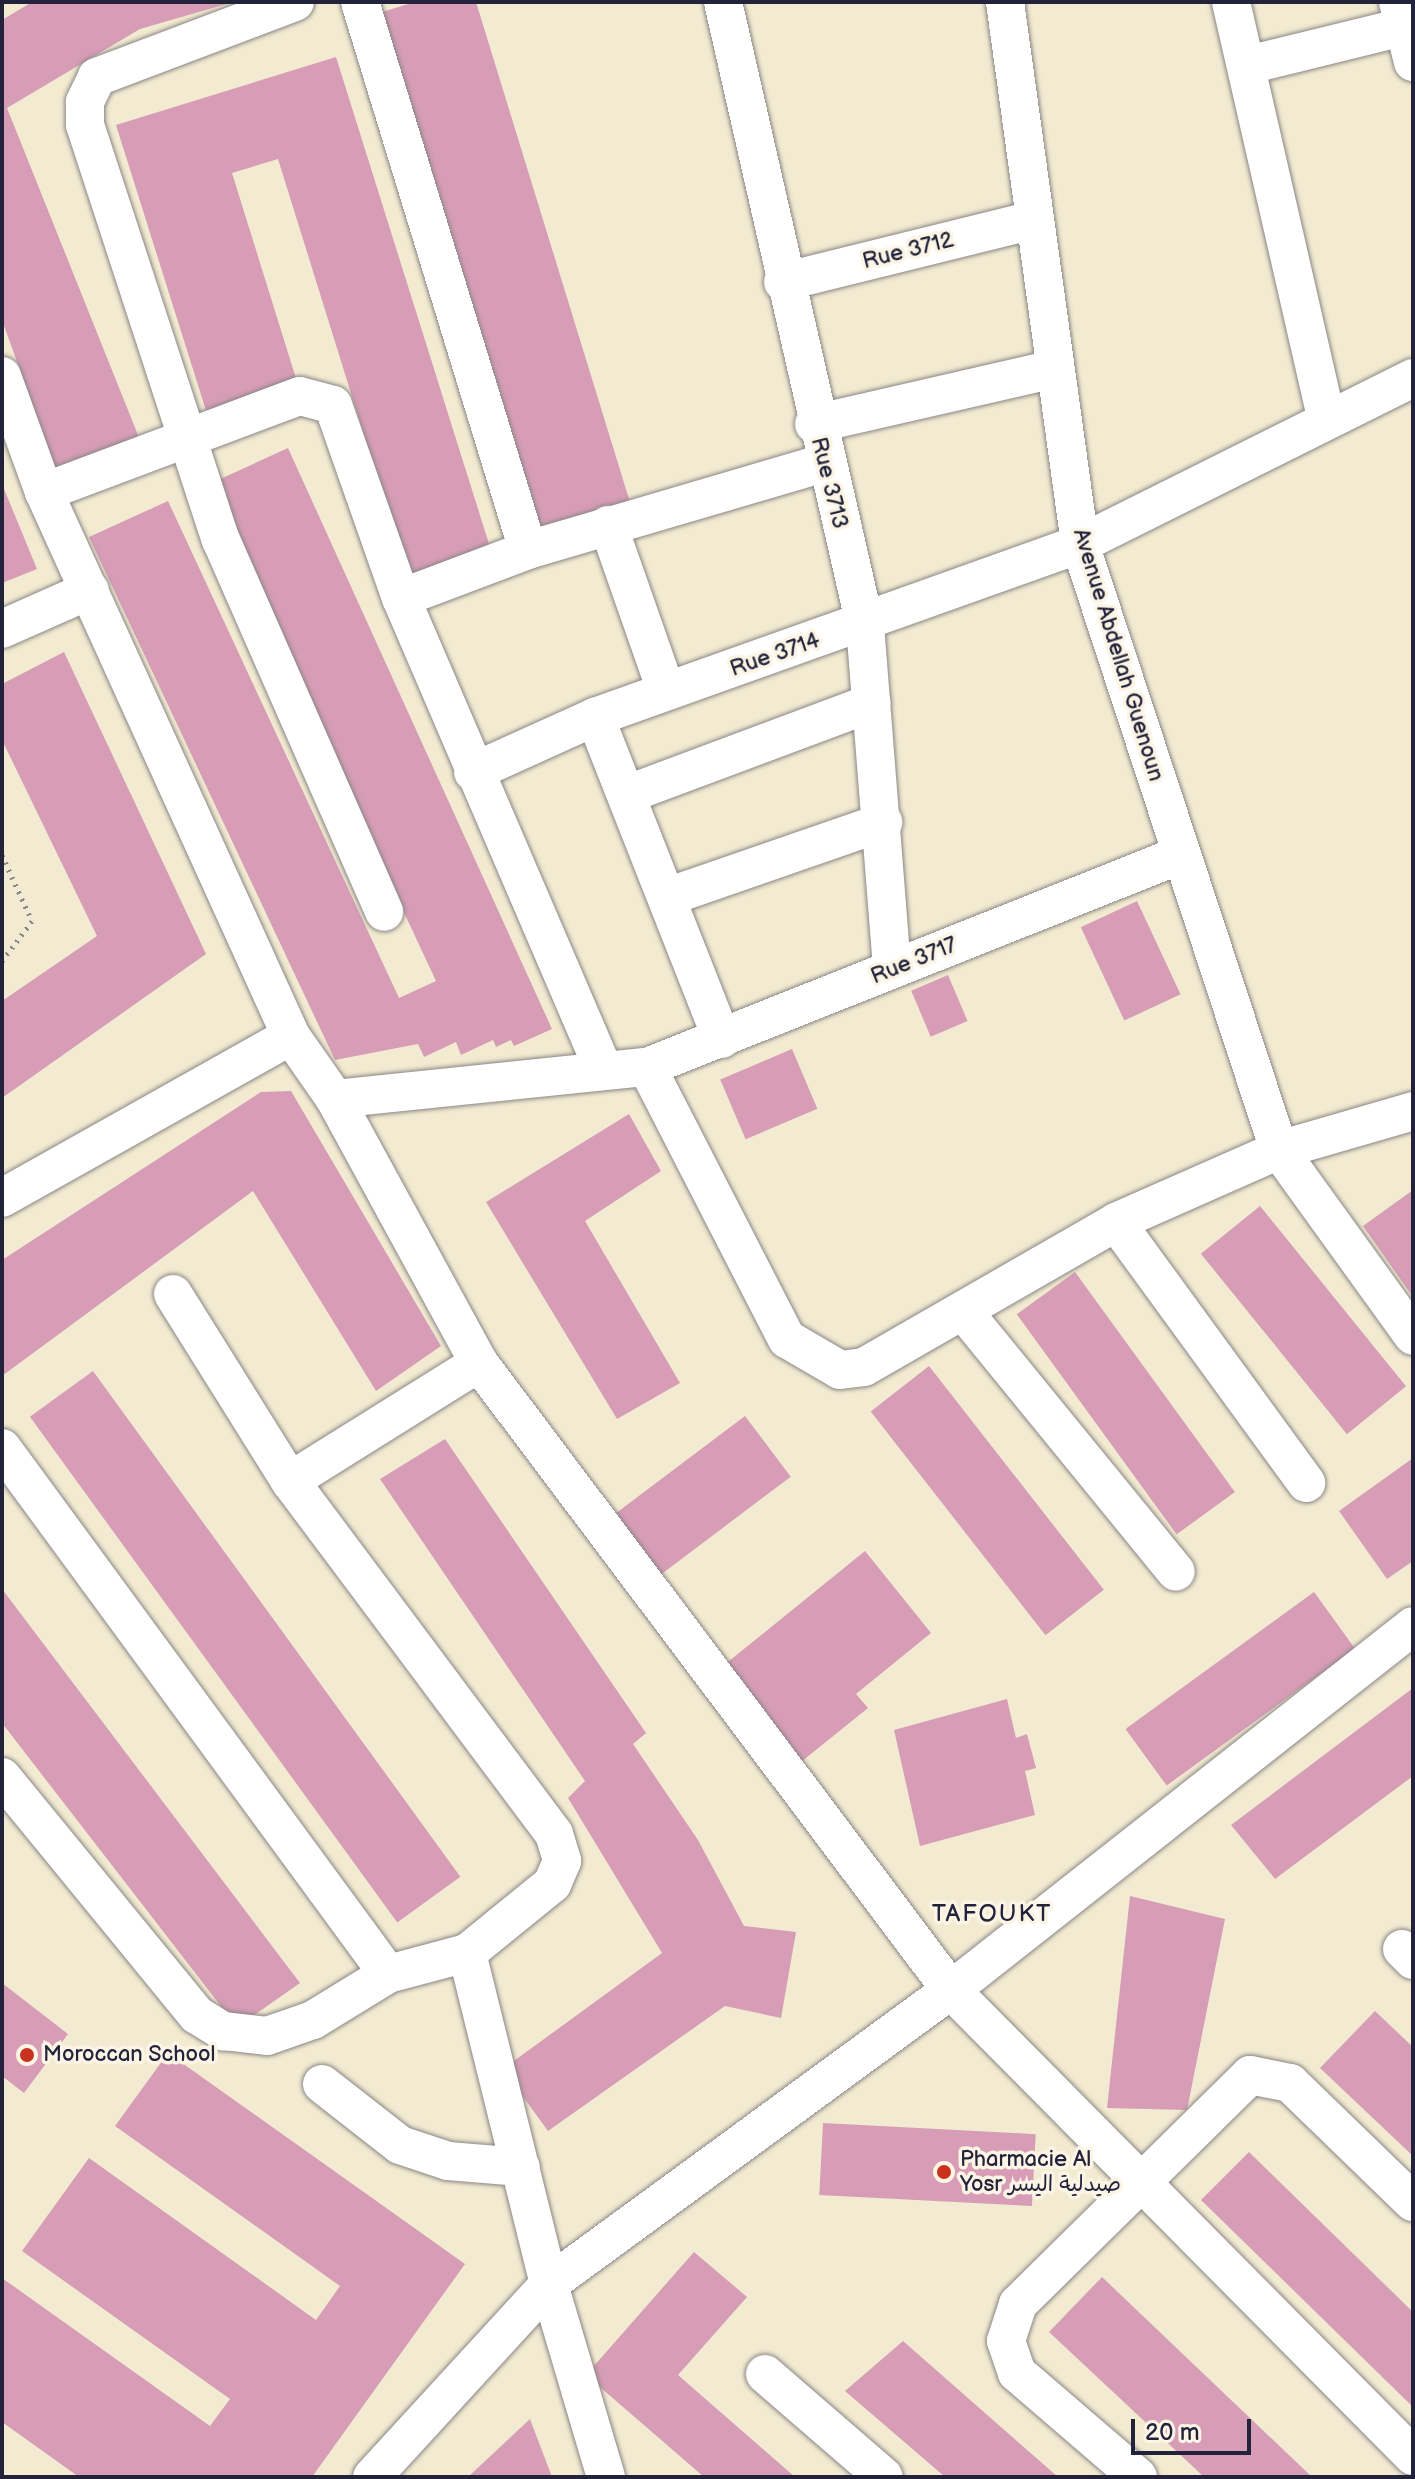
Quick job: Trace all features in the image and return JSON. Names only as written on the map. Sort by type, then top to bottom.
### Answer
[{"type":"street","points":[[295,2],[97,77],[85,102],[85,125],[183,438],[384,912]]},
{"type":"street","points":[[360,2],[528,550]]},
{"type":"street","name":"Rue 3713","points":[[723,2],[814,424],[865,625],[883,822],[892,969]]},
{"type":"street","name":"Avenue Abdellah Guenoun","points":[[1005,2],[1080,544],[1279,1150],[1413,1336]]},
{"type":"street","points":[[1231,2],[1248,65],[1327,420]]},
{"type":"street","points":[[1248,65],[1405,30]]},
{"type":"street","name":"Rue 3712","points":[[783,282],[1034,220]]},
{"type":"street","points":[[814,424],[1055,369]]},
{"type":"street","points":[[2,376],[44,492],[291,1036],[335,1099],[479,1363],[951,1990],[1140,2188],[1413,2456]]},
{"type":"street","name":"Rue 3714","points":[[473,772],[595,717],[865,625],[1080,544],[1413,378]]},
{"type":"street","points":[[44,492],[300,396],[333,405],[401,598],[473,772],[602,1066]]},
{"type":"street","points":[[401,598],[528,550],[823,463]]},
{"type":"street","points":[[608,525],[666,691]]},
{"type":"street","points":[[2,629],[90,590]]},
{"type":"street","points":[[628,794],[872,703]]},
{"type":"street","points":[[595,717],[628,794],[722,1039]]},
{"type":"street","points":[[667,897],[883,822]]},
{"type":"street","name":"Rue 3717","points":[[647,1067],[1180,855]]},
{"type":"street","points":[[2,1198],[291,1036]]},
{"type":"street","points":[[335,1099],[602,1066],[647,1067],[787,1339],[812,1359],[840,1370],[864,1367],[1116,1222],[1279,1150],[1413,1111]]},
{"type":"street","points":[[1116,1222],[1306,1483]]},
{"type":"street","points":[[4,1783],[197,2015],[223,2031],[267,2036],[313,2020],[388,1974],[467,1953],[552,1884],[562,1861],[554,1834],[290,1481],[173,1294]]},
{"type":"street","points":[[964,1312],[1176,1572]]},
{"type":"street","points":[[290,1481],[479,1363]]},
{"type":"street","points":[[2,1448],[388,1974]]},
{"type":"street","points":[[372,2477],[549,2284],[951,1990],[1413,1626]]},
{"type":"street","points":[[467,1953],[549,2284],[606,2477]]},
{"type":"street","points":[[1138,2477],[1017,2373],[1006,2341],[1018,2304],[1140,2188],[1250,2075],[1272,2075],[1290,2083],[1413,2202]]},
{"type":"street","points":[[322,2084],[400,2145],[448,2161],[521,2167]]},
{"type":"street","points":[[765,2374],[884,2477]]},
{"type":"path","points":[[2,855],[32,921],[2,961]]},
{"type":"building","points":[[32,2],[230,3],[140,29],[7,108],[140,440],[57,473],[2,320],[2,20]]},
{"type":"building","points":[[415,2],[476,2],[633,512],[543,539],[382,12]]},
{"type":"building","points":[[336,57],[495,563],[412,589],[278,159],[232,173],[299,388],[208,417],[116,125]]},
{"type":"building","points":[[288,448],[552,1029],[514,1046],[511,1040],[496,1047],[493,1040],[461,1055],[456,1042],[424,1057],[418,1044],[335,1060],[89,537],[168,501],[399,998],[436,981],[205,486]]},
{"type":"building","points":[[2,484],[37,569],[2,583]]},
{"type":"building","points":[[64,652],[206,954],[2,1098],[2,1001],[97,936],[2,740],[2,684]]},
{"type":"building","points":[[1137,901],[1181,994],[1124,1021],[1081,927]]},
{"type":"building","points":[[948,975],[968,1021],[931,1037],[911,991]]},
{"type":"building","points":[[792,1049],[817,1109],[746,1139],[720,1079]]},
{"type":"building","points":[[291,1091],[441,1346],[376,1391],[253,1191],[2,1376],[2,1260],[261,1092]]},
{"type":"building","points":[[629,1114],[661,1171],[585,1221],[680,1383],[617,1419],[486,1202]]},
{"type":"building","points":[[1413,1190],[1413,1297],[1363,1226]]},
{"type":"building","points":[[1260,1206],[1406,1386],[1347,1434],[1201,1254]]},
{"type":"building","points":[[1075,1272],[1235,1492],[1177,1534],[1017,1314]]},
{"type":"building","points":[[929,1366],[1104,1590],[1046,1635],[871,1412]]},
{"type":"building","points":[[93,1371],[460,1877],[397,1922],[30,1417]]},
{"type":"building","points":[[745,1416],[791,1477],[655,1579],[609,1518]]},
{"type":"building","points":[[445,1439],[646,1733],[633,1744],[698,1840],[744,1926],[796,1932],[781,2018],[725,2006],[548,2131],[503,2069],[662,1953],[568,1798],[585,1781],[380,1479]]},
{"type":"building","points":[[1413,1458],[1413,1561],[1387,1579],[1339,1511]]},
{"type":"building","points":[[865,1551],[931,1633],[856,1694],[868,1708],[796,1766],[718,1670]]},
{"type":"building","points":[[2,1589],[300,1983],[237,2027],[2,1723]]},
{"type":"building","points":[[1314,1592],[1355,1649],[1167,1786],[1125,1729]]},
{"type":"building","points":[[1413,1688],[1413,1776],[1275,1879],[1231,1825]]},
{"type":"building","points":[[1007,1699],[1016,1738],[1027,1734],[1036,1768],[1025,1771],[1035,1815],[920,1846],[894,1730]]},
{"type":"building","points":[[1130,1896],[1225,1919],[1187,2110],[1107,2108]]},
{"type":"building","name":"Moroccan School","points":[[2,1983],[68,2034],[24,2093],[2,2076]]},
{"type":"building","points":[[1375,2011],[1413,2047],[1413,2156],[1320,2068]]},
{"type":"building","points":[[168,2053],[465,2264],[312,2477],[79,2477],[2,2422],[2,2278],[210,2426],[230,2399],[22,2251],[89,2158],[316,2320],[340,2286],[115,2126]]},
{"type":"building","points":[[823,2123],[1036,2134],[1032,2206],[819,2195]]},
{"type":"building","points":[[1249,2152],[1413,2312],[1413,2407],[1201,2200]]},
{"type":"building","points":[[694,2252],[747,2297],[678,2375],[795,2477],[704,2477],[586,2375]]},
{"type":"building","points":[[1102,2277],[1312,2477],[1204,2477],[1049,2332]]},
{"type":"building","points":[[903,2341],[1058,2477],[945,2477],[845,2391]]},
{"type":"building","points":[[530,2419],[552,2477],[468,2477]]},
{"type":"place","name":"Moroccan School","points":[[27,2055]]},
{"type":"place","name":"Pharmacie Al Yosr صيدلية اليسر","points":[[944,2172]]},
{"type":"district","name":"TAFOUKT","points":[[992,1914]]}]
